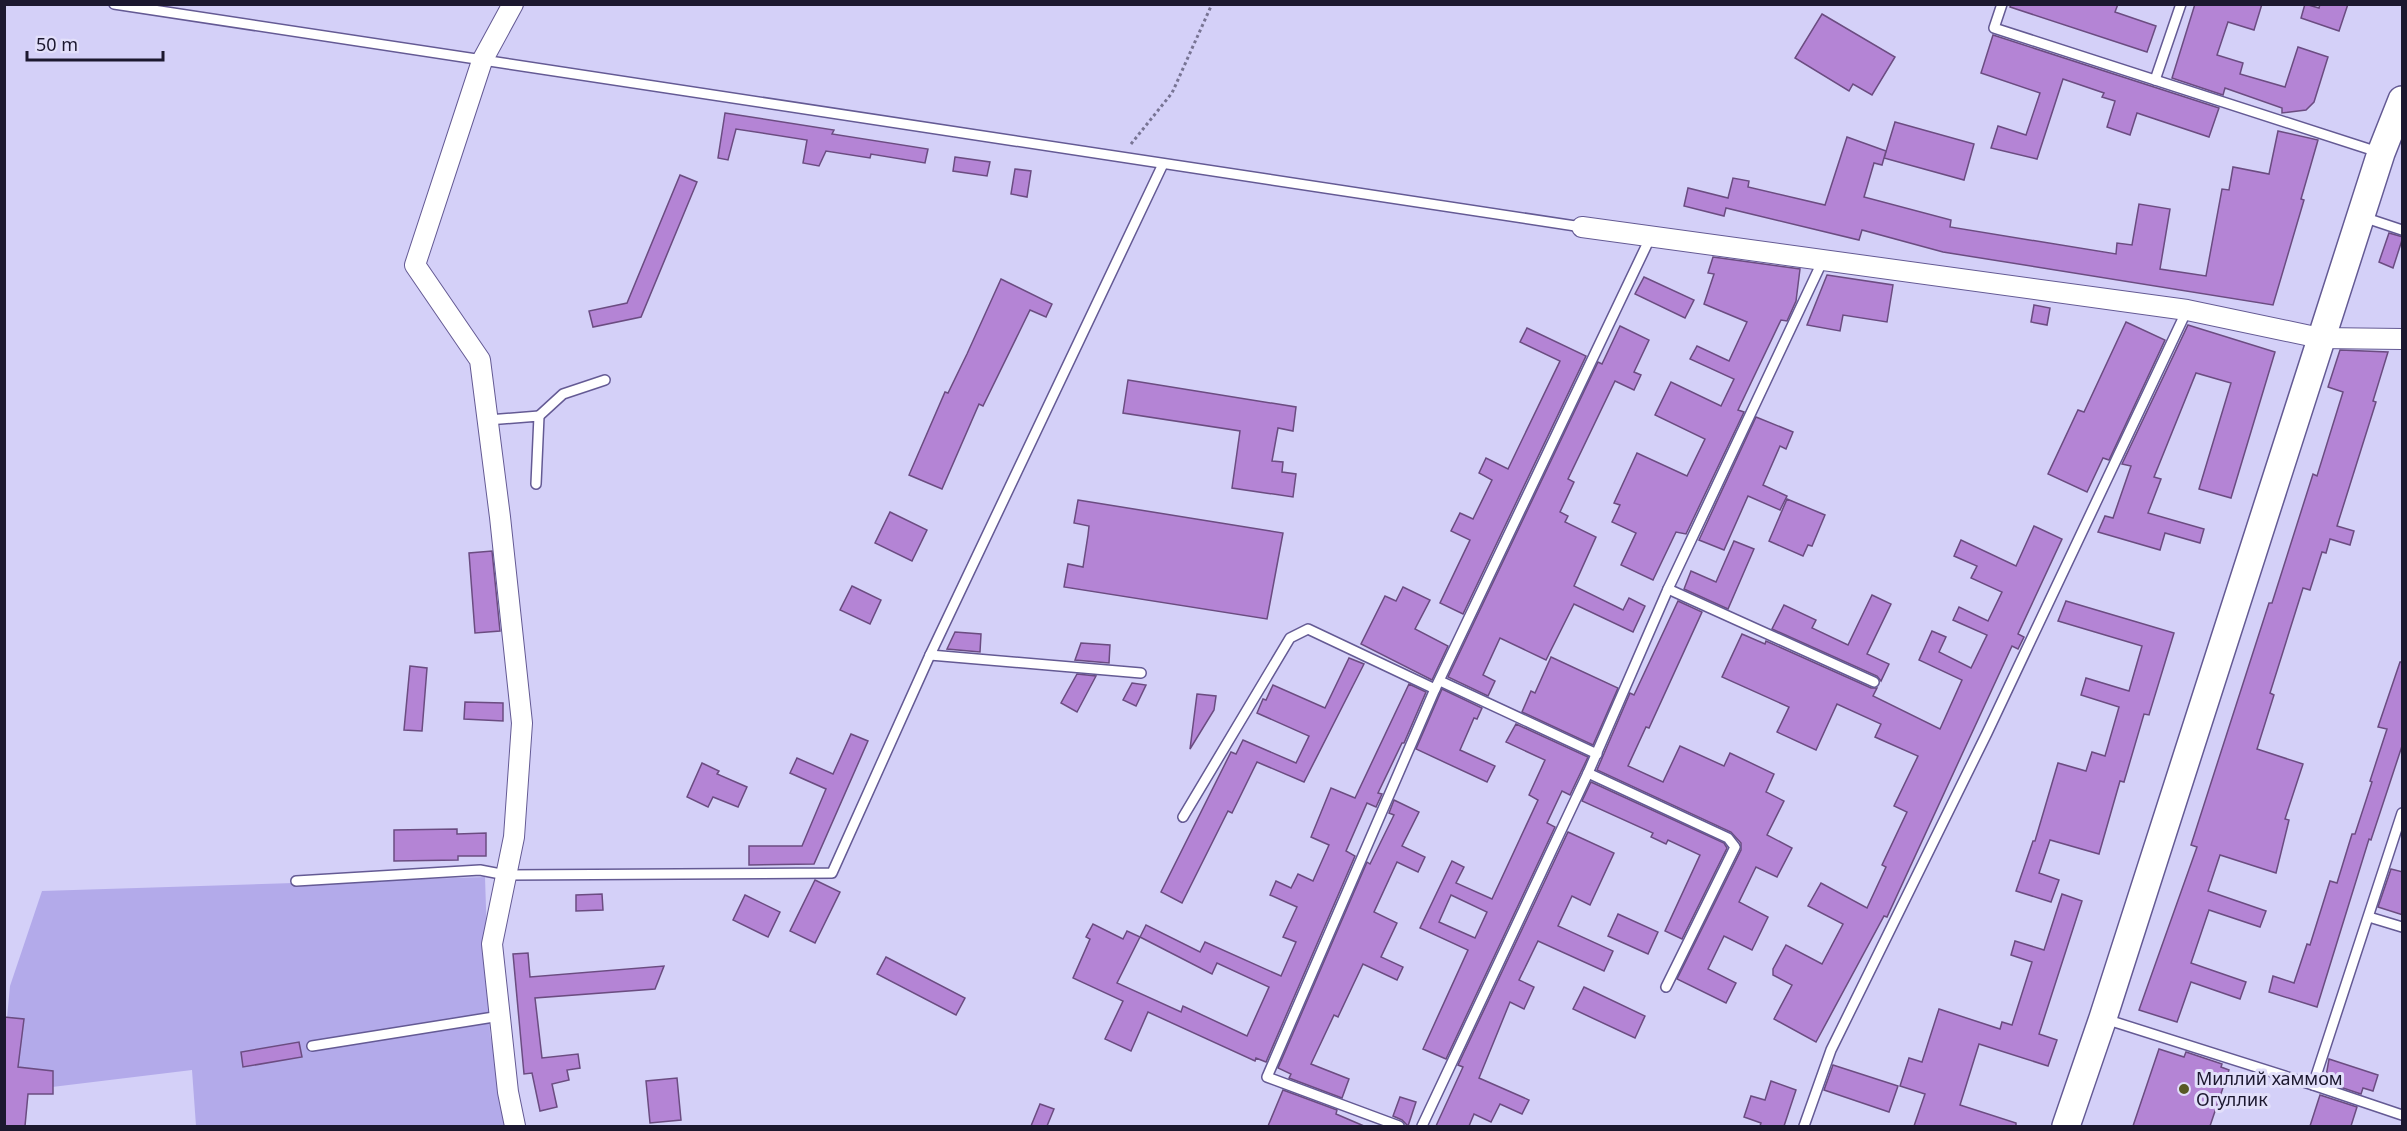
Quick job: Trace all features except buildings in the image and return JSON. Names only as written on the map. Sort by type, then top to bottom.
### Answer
[{"type":"main road","points":[[2066,1126],[2103,1018],[2380,153],[2403,100]]},
{"type":"street","points":[[513,4],[482,61],[416,265],[480,360],[488,420],[522,723],[514,837],[492,944],[508,1092],[515,1126]]},
{"type":"street","points":[[1582,227],[2187,310],[2320,338],[2403,339]]},
{"type":"lane","points":[[114,4],[1582,227]]},
{"type":"lane","points":[[2002,4],[1994,28],[2380,153]]},
{"type":"lane","points":[[2155,80],[2181,4]]},
{"type":"lane","points":[[296,881],[480,870],[506,875],[832,873],[930,655],[1163,164]]},
{"type":"lane","points":[[2360,216],[2403,230]]},
{"type":"lane","points":[[1399,1126],[1267,1077],[1437,685],[1651,236]]},
{"type":"lane","points":[[1422,1126],[1597,754],[1668,589],[1823,260]]},
{"type":"lane","points":[[1804,1126],[1831,1050],[1987,733],[2187,310]]},
{"type":"lane","points":[[488,420],[539,416],[563,394],[605,380]]},
{"type":"lane","points":[[536,484],[539,416]]},
{"type":"lane","points":[[1668,589],[1874,682]]},
{"type":"lane","points":[[1183,817],[1290,638],[1308,629],[1597,754]]},
{"type":"lane","points":[[930,655],[1142,673]]},
{"type":"lane","points":[[1588,773],[1728,838],[1735,848],[1666,987]]},
{"type":"lane","points":[[2313,1085],[2403,813]]},
{"type":"lane","points":[[2369,917],[2403,927]]},
{"type":"lane","points":[[312,1046],[500,1016]]},
{"type":"lane","points":[[2103,1018],[2403,1115]]},
{"type":"path","points":[[1121,158],[1172,93],[1212,4]]},
{"type":"shaded area","points":[[485,877],[490,1034],[510,1126],[196,1126],[192,1070],[52,1087],[5,1088],[5,1039],[10,986],[42,891]]},
{"type":"place","name":"Миллий хаммом Огуллик","points":[[2184,1089]]}]
